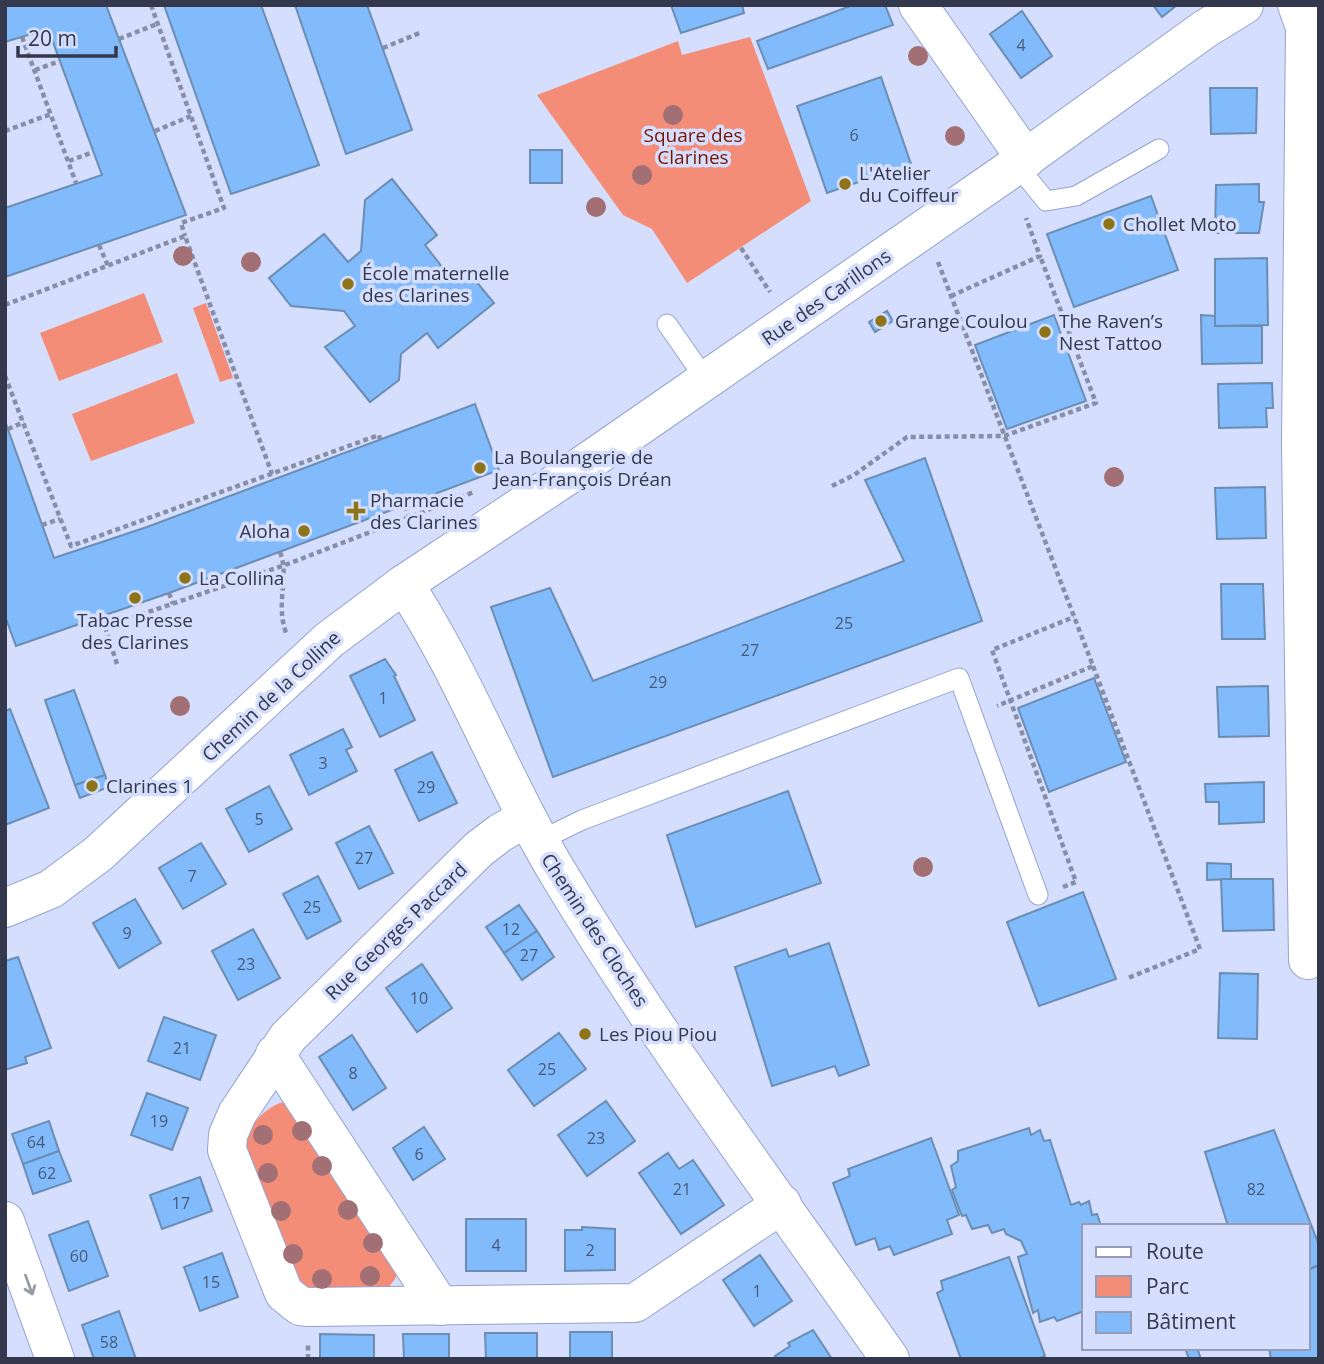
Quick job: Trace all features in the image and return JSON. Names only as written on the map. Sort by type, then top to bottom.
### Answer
[{"type":"street","points":[[918,5],[1017,165]]},
{"type":"street","name":"Rue des Carillons","points":[[404,584],[706,380],[1017,165],[1205,29],[1244,5]]},
{"type":"street","points":[[1297,5],[1305,27],[1301,443],[1308,960]]},
{"type":"street","name":"Chemin des Cloches","points":[[404,584],[439,644],[533,830],[621,974],[890,1359]]},
{"type":"street","name":"Chemin de la Colline","points":[[5,908],[51,889],[98,854],[329,640],[404,584]]},
{"type":"street","name":"Rue Georges Paccard","points":[[533,830],[500,833],[479,849],[295,1030],[275,1054],[237,1114],[226,1143],[284,1293],[291,1301],[309,1307],[635,1303],[782,1204]]},
{"type":"street","points":[[275,1054],[440,1306]]},
{"type":"street","points":[[5,1221],[55,1359]]},
{"type":"lane","points":[[1017,165],[1046,201],[1076,196],[1159,149]]},
{"type":"lane","points":[[667,324],[706,380]]},
{"type":"lane","points":[[533,830],[582,820],[959,678],[1038,895]]},
{"type":"path","points":[[150,5],[224,208],[181,223],[272,474]]},
{"type":"path","points":[[120,39],[157,24]]},
{"type":"path","points":[[383,48],[422,32]]},
{"type":"path","points":[[22,37],[76,183]]},
{"type":"path","points":[[34,70],[60,61]]},
{"type":"path","points":[[5,131],[51,114]]},
{"type":"path","points":[[155,131],[191,116]]},
{"type":"path","points":[[68,161],[93,152]]},
{"type":"path","points":[[832,486],[854,475],[907,437],[1004,436],[1096,403],[1040,256],[1017,165]]},
{"type":"path","points":[[925,229],[1200,949],[1128,978]]},
{"type":"path","points":[[5,305],[185,236]]},
{"type":"path","points":[[99,245],[108,266]]},
{"type":"path","points":[[741,248],[790,322]]},
{"type":"path","points":[[951,296],[1040,256]]},
{"type":"path","points":[[5,376],[71,546],[253,484],[272,474],[379,435],[380,439]]},
{"type":"path","points":[[8,429],[24,422]]},
{"type":"path","points":[[117,663],[105,627],[285,565],[487,487]]},
{"type":"path","points":[[405,506],[409,517]]},
{"type":"path","points":[[43,525],[60,519]]},
{"type":"path","points":[[145,520],[147,527]]},
{"type":"path","points":[[280,552],[285,565],[279,602],[285,631]]},
{"type":"path","points":[[169,593],[173,604]]},
{"type":"path","points":[[1038,895],[1076,882],[992,650],[1074,617]]},
{"type":"path","points":[[973,715],[1093,666]]},
{"type":"green space","name":"Square des Clarines","points":[[750,37],[811,201],[687,283],[652,229],[623,215],[537,95],[678,41],[682,55]]},
{"type":"green space","points":[[144,293],[163,342],[59,381],[40,333]]},
{"type":"green space","points":[[206,303],[233,378],[220,382],[193,308]]},
{"type":"green space","points":[[177,373],[195,423],[91,461],[72,414]]},
{"type":"green space","points":[[283,1102],[293,1105],[400,1267],[387,1289],[377,1294],[297,1287],[242,1145],[258,1119]]},
{"type":"building","points":[[5,5],[106,5],[186,215],[5,277],[5,208],[102,175],[48,29],[5,42]]},
{"type":"building","points":[[164,5],[261,5],[319,165],[231,194]]},
{"type":"building","points":[[295,5],[367,5],[412,130],[346,154]]},
{"type":"building","points":[[671,5],[742,5],[744,13],[681,33]]},
{"type":"building","points":[[853,5],[885,5],[893,25],[768,69],[757,41]]},
{"type":"building","points":[[1153,5],[1177,5],[1162,17]]},
{"type":"building","points":[[1022,11],[1052,56],[1021,78],[990,34]]},
{"type":"building","points":[[881,77],[911,164],[827,193],[797,106]]},
{"type":"building","points":[[1210,88],[1257,88],[1256,133],[1211,134]]},
{"type":"building","points":[[530,150],[562,150],[562,183],[530,183]]},
{"type":"building","points":[[392,179],[437,235],[425,245],[446,272],[471,275],[494,303],[438,348],[427,333],[401,354],[399,380],[370,402],[325,347],[355,326],[344,311],[291,306],[269,278],[324,234],[348,262],[361,251],[365,200]]},
{"type":"building","points":[[1259,184],[1259,202],[1264,202],[1259,233],[1215,233],[1216,185]]},
{"type":"building","points":[[1151,196],[1178,270],[1074,307],[1047,234]]},
{"type":"building","points":[[1267,258],[1268,325],[1215,326],[1215,259]]},
{"type":"building","name":"Grange Coulou","points":[[887,311],[893,321],[875,332],[869,322]]},
{"type":"building","points":[[1054,315],[1086,401],[1007,429],[975,345]]},
{"type":"building","points":[[1201,315],[1215,316],[1215,326],[1262,326],[1262,363],[1202,364]]},
{"type":"building","points":[[1272,383],[1273,408],[1266,408],[1267,427],[1219,428],[1218,384]]},
{"type":"building","points":[[475,404],[499,470],[169,593],[16,646],[5,616],[5,421],[54,558],[147,527]]},
{"type":"building","points":[[925,458],[982,621],[553,777],[491,607],[550,588],[593,681],[904,561],[865,480]]},
{"type":"building","points":[[1265,487],[1266,538],[1217,539],[1215,488]]},
{"type":"building","points":[[1221,584],[1263,584],[1265,639],[1222,639]]},
{"type":"building","points":[[385,659],[396,675],[394,676],[415,720],[380,737],[350,676]]},
{"type":"building","points":[[1094,678],[1126,762],[1049,792],[1018,708]]},
{"type":"building","points":[[1268,686],[1269,736],[1219,737],[1217,687]]},
{"type":"building","points":[[74,690],[105,775],[75,785],[45,700]]},
{"type":"building","points":[[10,709],[49,808],[5,825],[5,711]]},
{"type":"building","points":[[343,729],[352,747],[346,750],[357,771],[309,795],[290,755]]},
{"type":"building","points":[[432,752],[457,803],[419,821],[395,770]]},
{"type":"building","name":"Clarines 1","points":[[105,775],[109,787],[80,798],[75,785]]},
{"type":"building","points":[[1264,782],[1264,822],[1219,824],[1219,802],[1206,802],[1205,784]]},
{"type":"building","points":[[269,786],[292,829],[249,852],[226,809]]},
{"type":"building","points":[[788,791],[821,883],[696,927],[667,835]]},
{"type":"building","points":[[369,826],[393,873],[359,889],[336,843]]},
{"type":"building","points":[[201,843],[226,884],[183,909],[159,868]]},
{"type":"building","points":[[1207,863],[1231,864],[1231,879],[1207,880]]},
{"type":"building","points":[[318,876],[341,921],[307,939],[283,894]]},
{"type":"building","points":[[1221,879],[1273,879],[1274,930],[1223,931]]},
{"type":"building","points":[[1083,892],[1116,979],[1039,1006],[1007,922]]},
{"type":"building","points":[[135,899],[161,943],[119,968],[93,923]]},
{"type":"building","points":[[519,905],[537,931],[504,953],[486,927]]},
{"type":"building","points":[[253,929],[280,978],[238,1000],[212,951]]},
{"type":"building","points":[[537,931],[554,957],[522,980],[504,953]]},
{"type":"building","points":[[829,943],[869,1065],[839,1076],[835,1066],[772,1086],[735,967],[786,949],[789,957]]},
{"type":"building","points":[[18,957],[51,1048],[25,1057],[27,1063],[5,1070],[5,961]]},
{"type":"building","points":[[422,964],[452,1008],[417,1032],[386,988]]},
{"type":"building","points":[[1220,973],[1258,974],[1257,1039],[1218,1038]]},
{"type":"building","points":[[164,1017],[216,1035],[200,1080],[148,1061]]},
{"type":"building","points":[[559,1033],[586,1069],[534,1106],[508,1070]]},
{"type":"building","points":[[352,1035],[386,1088],[353,1110],[319,1057]]},
{"type":"building","points":[[147,1093],[188,1108],[172,1150],[131,1135]]},
{"type":"building","points":[[606,1101],[635,1141],[587,1176],[558,1135]]},
{"type":"building","points":[[49,1121],[59,1151],[23,1164],[12,1134]]},
{"type":"building","points":[[424,1127],[445,1159],[413,1180],[393,1148]]},
{"type":"building","points":[[1029,1128],[1031,1135],[1040,1130],[1044,1141],[1050,1140],[1071,1205],[1079,1202],[1081,1205],[1089,1201],[1092,1215],[1097,1214],[1100,1224],[1082,1224],[1082,1312],[1057,1321],[1054,1317],[1040,1322],[1038,1310],[1033,1313],[1018,1257],[1027,1254],[1021,1241],[1006,1234],[1004,1229],[992,1233],[988,1225],[972,1229],[966,1215],[962,1216],[952,1190],[956,1187],[951,1166],[958,1161],[958,1151]]},
{"type":"building","points":[[1274,1130],[1319,1245],[1319,1265],[1310,1269],[1310,1224],[1227,1224],[1205,1152]]},
{"type":"building","points":[[931,1138],[959,1215],[947,1220],[952,1234],[894,1255],[890,1246],[879,1250],[875,1238],[856,1245],[833,1183],[850,1176],[848,1169]]},
{"type":"building","points":[[59,1151],[71,1181],[33,1194],[23,1164]]},
{"type":"building","points":[[668,1153],[679,1169],[693,1160],[724,1205],[681,1234],[639,1173]]},
{"type":"building","points":[[200,1177],[212,1211],[162,1229],[150,1195]]},
{"type":"building","points":[[466,1219],[526,1219],[526,1271],[466,1271]]},
{"type":"building","points":[[88,1221],[108,1276],[69,1291],[49,1235]]},
{"type":"building","points":[[582,1227],[615,1229],[615,1270],[565,1271],[565,1230],[582,1230]]},
{"type":"building","points":[[222,1253],[238,1297],[200,1311],[184,1267]]},
{"type":"building","points":[[760,1255],[792,1301],[754,1326],[723,1280]]},
{"type":"building","points":[[1009,1257],[1045,1356],[1037,1359],[961,1359],[937,1293],[943,1290],[941,1281]]},
{"type":"building","points":[[1319,1265],[1319,1359],[1271,1359],[1269,1350],[1310,1350],[1310,1269]]},
{"type":"building","points":[[119,1311],[136,1359],[94,1359],[82,1325]]},
{"type":"building","points":[[813,1330],[832,1359],[777,1359],[775,1356],[790,1346],[788,1343]]},
{"type":"building","points":[[570,1332],[612,1332],[612,1359],[570,1359]]},
{"type":"building","points":[[485,1333],[537,1333],[537,1359],[486,1359]]},
{"type":"building","points":[[320,1334],[374,1335],[374,1359],[320,1359]]},
{"type":"building","points":[[403,1334],[449,1334],[449,1359],[404,1359]]},
{"type":"building","points":[[1186,1350],[1198,1350],[1201,1359],[1189,1359]]},
{"type":"place","name":"L'Atelier du Coiffeur","points":[[845,184]]},
{"type":"place","name":"Chollet Moto","points":[[1109,224]]},
{"type":"place","name":"École maternelle des Clarines","points":[[348,284]]},
{"type":"place","name":"Grange Coulou","points":[[881,321]]},
{"type":"place","name":"The Raven’s Nest Tattoo","points":[[1045,332]]},
{"type":"place","name":"La Boulangerie de Jean-François Dréan","points":[[480,468]]},
{"type":"place","name":"Pharmacie des Clarines","points":[[356,511]]},
{"type":"place","name":"Aloha","points":[[304,531]]},
{"type":"place","name":"La Collina","points":[[185,578]]},
{"type":"place","name":"Tabac Presse des Clarines","points":[[135,598]]},
{"type":"place","name":"Clarines 1","points":[[92,786]]},
{"type":"place","name":"Les Piou Piou","points":[[585,1034]]}]
